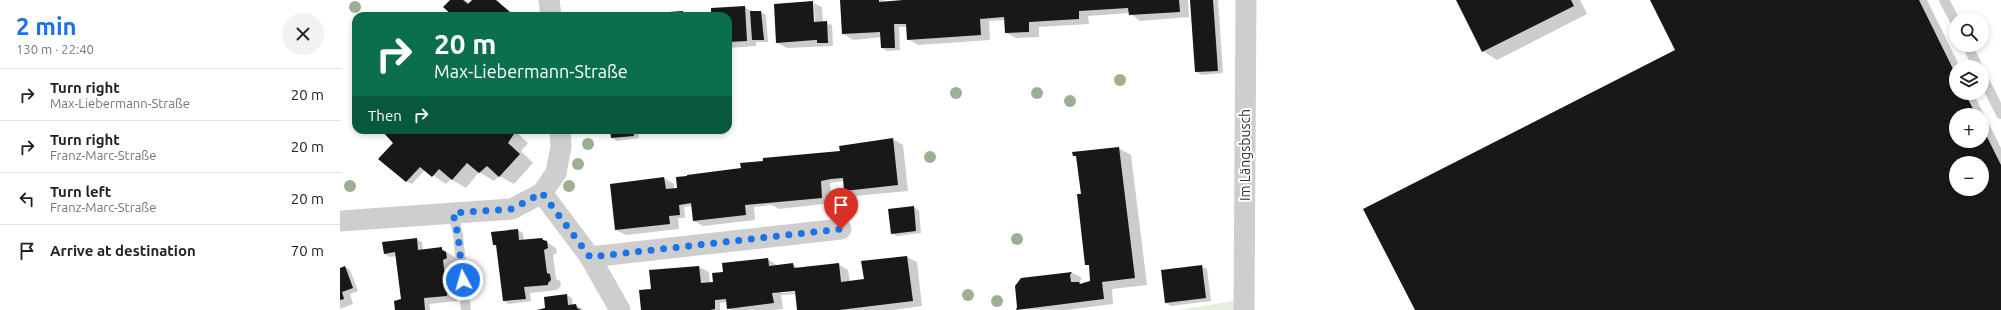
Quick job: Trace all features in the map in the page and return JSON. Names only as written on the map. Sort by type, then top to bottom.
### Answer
[{"type":"street","points":[[549,0],[550,12]]},
{"type":"street","name":"Im Längsbusch","points":[[1244,310],[1246,0]]},
{"type":"street","points":[[340,221],[512,209],[542,193],[556,173],[561,146],[560,134]]},
{"type":"street","points":[[542,193],[590,257],[620,310]]},
{"type":"street","points":[[590,257],[841,229]]},
{"type":"lane","points":[[1944,0],[1950,12]]},
{"type":"lane","points":[[1989,90],[2001,114]]},
{"type":"lane","points":[[453,213],[458,235],[466,310]]},
{"type":"shaded area","points":[[1234,301],[1234,310],[1178,310]]},
{"type":"building","points":[[450,0],[463,0],[468,4],[472,0],[496,0],[510,12],[449,12],[443,7]]},
{"type":"building","points":[[840,0],[879,0],[879,2],[903,0],[1179,0],[1180,12],[1129,15],[1128,8],[1079,11],[1079,19],[1029,22],[1029,32],[1005,33],[1004,17],[980,19],[981,35],[907,40],[906,24],[894,24],[895,48],[881,48],[880,32],[842,34]]},
{"type":"building","points":[[1190,0],[1213,0],[1218,71],[1195,72]]},
{"type":"building","points":[[1456,0],[1571,0],[1574,6],[1482,52]]},
{"type":"building","points":[[1650,0],[1919,0],[1949,61],[1949,100],[1968,100],[1972,108],[1949,108],[1949,148],[1989,148],[1989,141],[2001,165],[2001,310],[1415,310],[1363,209],[1675,50]]},
{"type":"building","points":[[813,1],[814,22],[827,21],[828,43],[817,43],[817,40],[815,40],[776,43],[774,4]]},
{"type":"building","points":[[745,6],[747,41],[732,42],[732,12],[711,12],[711,8]]},
{"type":"building","points":[[750,11],[761,11],[764,40],[752,40]]},
{"type":"building","points":[[385,134],[514,134],[508,143],[520,154],[499,177],[487,166],[479,173],[467,163],[452,180],[439,169],[432,177],[420,167],[406,182],[378,159],[393,143]]},
{"type":"building","points":[[610,134],[634,134],[634,136],[611,138]]},
{"type":"building","points":[[893,138],[898,185],[844,191],[843,178],[831,179],[821,181],[822,198],[745,205],[746,215],[693,221],[691,203],[679,205],[680,215],[669,216],[670,224],[615,230],[610,184],[664,177],[666,189],[677,188],[676,177],[741,168],[740,163],[763,161],[763,158],[840,151],[839,146]]},
{"type":"building","points":[[1119,147],[1135,278],[1102,282],[1104,299],[1016,310],[1015,286],[1021,278],[1072,272],[1070,275],[1071,282],[1079,282],[1080,284],[1090,281],[1089,265],[1085,265],[1077,194],[1081,194],[1076,156],[1073,156],[1072,152]]},
{"type":"building","points":[[914,206],[916,231],[891,234],[888,209]]},
{"type":"building","points":[[518,229],[519,240],[542,238],[543,240],[547,241],[548,248],[544,250],[547,273],[550,274],[551,280],[548,285],[524,287],[526,299],[503,301],[496,245],[493,245],[491,232]]},
{"type":"building","points":[[417,238],[418,250],[442,247],[442,250],[446,252],[447,258],[443,260],[446,284],[449,285],[450,291],[447,296],[424,298],[425,310],[395,310],[394,301],[401,299],[395,252],[384,254],[382,242]]},
{"type":"building","points":[[907,256],[913,301],[839,310],[797,310],[795,291],[772,293],[774,303],[727,309],[726,299],[715,300],[715,309],[710,310],[641,310],[639,290],[651,289],[649,270],[699,266],[701,283],[713,282],[712,273],[723,272],[722,263],[768,258],[769,266],[793,263],[794,268],[839,263],[841,282],[864,279],[861,261]]},
{"type":"building","points":[[1202,265],[1206,298],[1165,303],[1161,270]]},
{"type":"building","points":[[345,266],[353,288],[342,292],[344,299],[340,300],[340,268]]},
{"type":"building","points":[[567,294],[568,305],[576,304],[577,308],[581,310],[537,310],[545,308],[544,297]]},
{"type":"route","points":[[463,280],[458,235],[453,213],[512,209],[542,193],[590,257],[841,229]]}]
